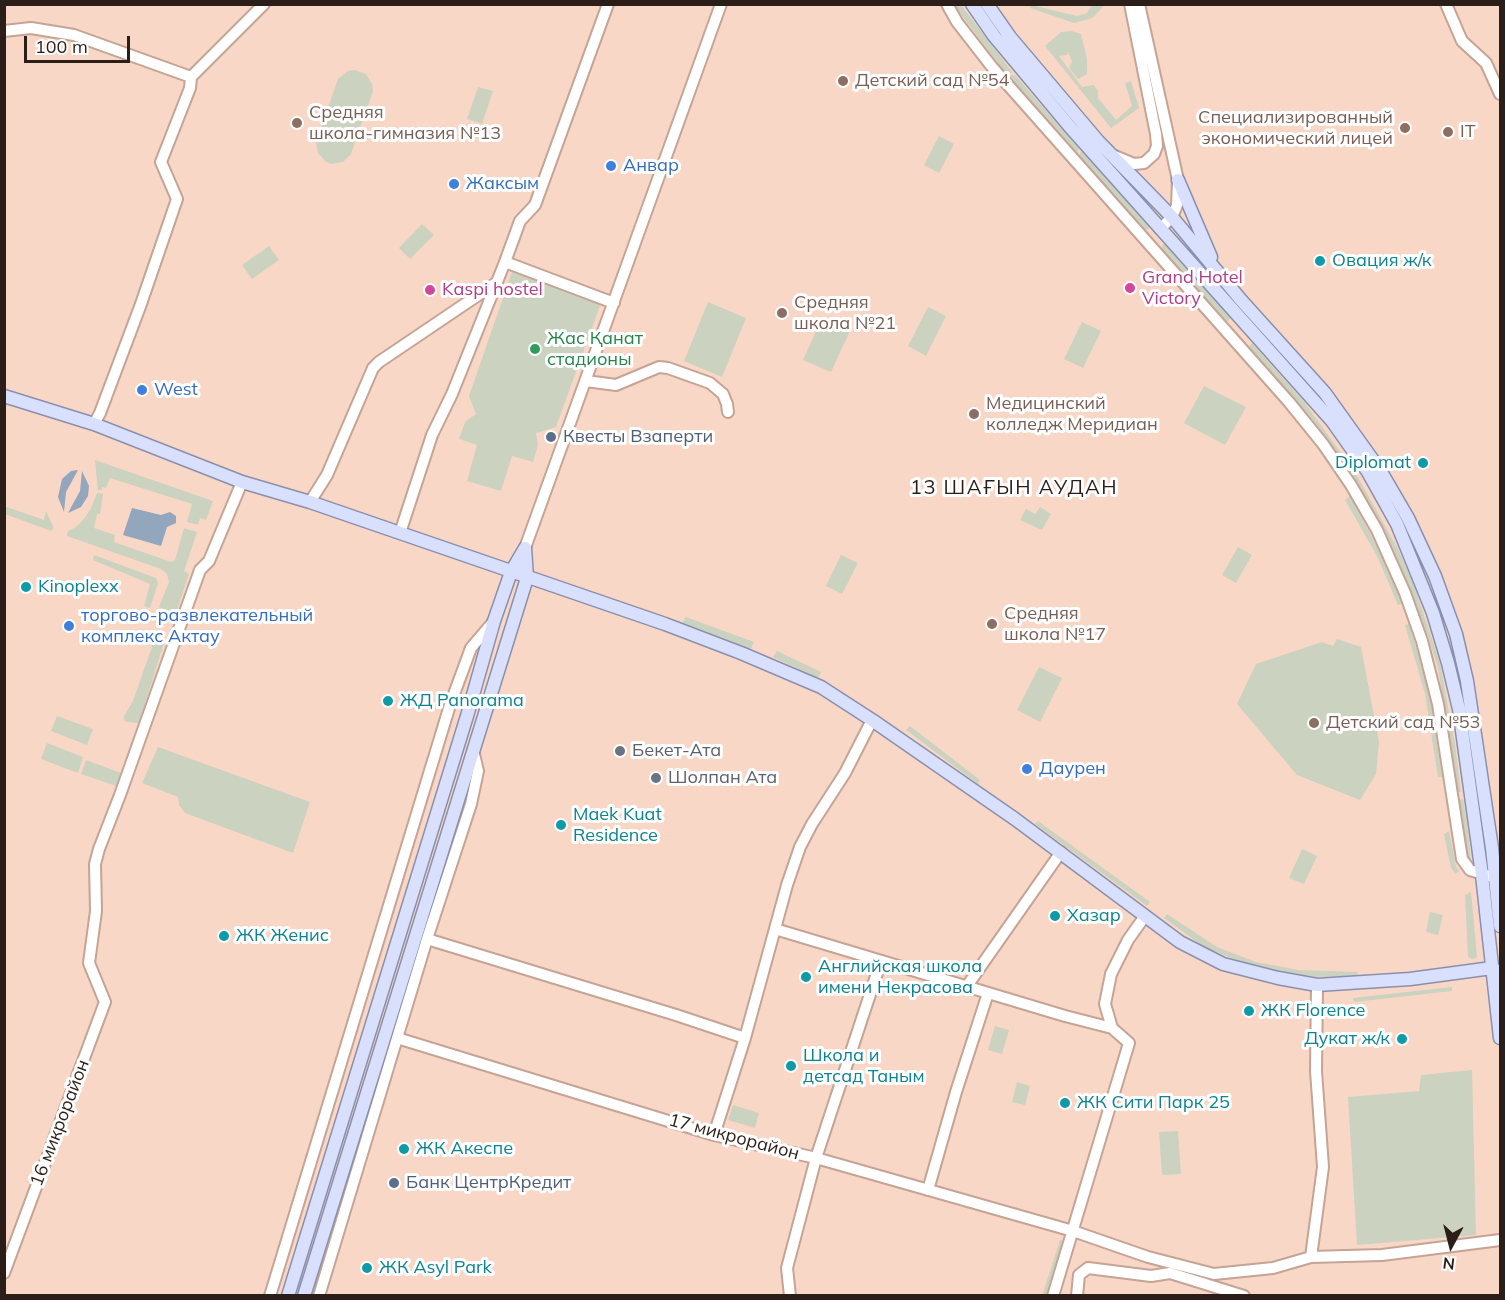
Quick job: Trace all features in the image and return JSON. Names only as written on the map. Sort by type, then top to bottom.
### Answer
[{"type":"main road","points":[[972,4],[994,36],[1070,127],[1332,421],[1368,472],[1397,524],[1421,581],[1449,663],[1460,710],[1496,970],[1500,1038]]},
{"type":"main road","points":[[987,4],[1010,37],[1109,153],[1172,217],[1219,274],[1325,393],[1380,470],[1408,518],[1435,576],[1455,634],[1472,707],[1500,926]]},
{"type":"main road","points":[[1178,180],[1219,274]]},
{"type":"main road","points":[[4,396],[94,424],[243,482],[310,502],[665,624],[821,687],[1061,852],[1180,942],[1222,964],[1317,985],[1496,970]]},
{"type":"main road","points":[[288,1296],[467,716],[494,621],[511,572],[525,548]]},
{"type":"main road","points":[[304,1296],[527,578],[525,548]]},
{"type":"main road","points":[[355,1078],[370,1082]]},
{"type":"street","points":[[94,424],[141,304],[177,199],[161,162],[190,88],[190,77],[264,4]]},
{"type":"street","points":[[400,533],[432,435],[452,394],[520,221],[535,205],[608,4]]},
{"type":"street","points":[[525,548],[721,4]]},
{"type":"street","points":[[947,4],[957,22],[992,67],[1289,402],[1323,444],[1351,485],[1377,530],[1405,593],[1422,640],[1438,704],[1462,859],[1470,870],[1495,877]]},
{"type":"street","points":[[1109,153],[1134,164],[1143,163],[1154,154],[1157,146],[1130,4]]},
{"type":"street","points":[[1139,4],[1178,180],[1177,206],[1172,217],[1160,229]]},
{"type":"street","points":[[1446,4],[1462,41],[1486,63],[1500,94]]},
{"type":"street","points":[[4,31],[31,28],[74,35],[190,77]]},
{"type":"street","points":[[505,262],[615,303]]},
{"type":"street","points":[[310,502],[327,475],[373,368],[496,283]]},
{"type":"street","points":[[586,381],[616,385],[659,367],[668,368],[710,383],[723,394],[728,412]]},
{"type":"street","name":"16 микрорайон","points":[[4,1273],[105,1002],[89,963],[96,911],[95,864],[99,849],[200,570],[209,561],[243,482]]},
{"type":"street","points":[[270,1296],[450,705],[471,648],[494,621]]},
{"type":"street","points":[[714,1135],[745,1038],[787,885],[800,847],[845,773],[872,720]]},
{"type":"street","points":[[319,1296],[426,939],[471,804],[478,771],[473,748]]},
{"type":"street","points":[[967,986],[1061,852]]},
{"type":"street","points":[[1112,1028],[1105,1004],[1111,974],[1128,940],[1145,916]]},
{"type":"street","points":[[775,929],[1112,1028],[1129,1043],[1053,1296]]},
{"type":"street","points":[[426,939],[745,1038]]},
{"type":"street","points":[[790,1296],[787,1268],[816,1158],[881,961]]},
{"type":"street","points":[[1311,1257],[1323,1167],[1316,1071],[1317,985]]},
{"type":"street","points":[[928,1190],[988,993]]},
{"type":"street","name":"17 микрорайон","points":[[397,1038],[714,1135],[816,1158],[1073,1231],[1148,1257],[1214,1274],[1273,1268],[1311,1257],[1382,1255],[1500,1240]]},
{"type":"street","points":[[1077,1296],[1079,1275],[1088,1268],[1151,1276],[1170,1273],[1244,1296]]},
{"type":"green space","points":[[954,5],[961,5],[1012,72],[1008,77]]},
{"type":"green space","points":[[1031,5],[1077,16],[1087,13],[1092,5],[1103,5],[1092,18],[1074,23],[1030,8]]},
{"type":"green space","points":[[1071,31],[1081,34],[1087,59],[1087,74],[1078,79],[1069,68],[1072,61],[1068,52],[1067,55],[1059,56],[1082,87],[1094,85],[1098,91],[1098,98],[1116,120],[1132,106],[1125,83],[1131,81],[1139,108],[1111,128],[1045,46],[1061,32]]},
{"type":"green space","points":[[354,70],[366,74],[373,91],[351,154],[343,162],[331,164],[318,153],[316,142],[338,79],[348,71]]},
{"type":"green space","points":[[1011,75],[1016,76],[1079,149],[1075,154],[1009,79]]},
{"type":"green space","points":[[478,87],[493,91],[482,124],[467,119]]},
{"type":"green space","points":[[939,136],[954,144],[939,173],[924,165]]},
{"type":"green space","points":[[1081,151],[1085,152],[1149,225],[1149,229],[1145,230],[1133,219],[1079,158]]},
{"type":"green space","points":[[422,224],[434,235],[410,259],[399,248]]},
{"type":"green space","points":[[1163,244],[1167,244],[1231,317],[1227,322],[1161,250]]},
{"type":"green space","points":[[269,246],[279,260],[252,279],[242,265]]},
{"type":"green space","name":"Жас Қанат стадионы","points":[[512,272],[601,303],[556,427],[536,433],[538,445],[533,462],[512,456],[501,491],[467,481],[477,445],[459,439],[465,422],[476,414],[469,396]]},
{"type":"green space","points":[[708,302],[746,318],[722,377],[684,361]]},
{"type":"green space","points":[[928,307],[946,316],[926,356],[908,346]]},
{"type":"green space","points":[[822,318],[850,331],[831,372],[803,360]]},
{"type":"green space","points":[[1082,322],[1101,331],[1083,368],[1064,359]]},
{"type":"green space","points":[[1252,343],[1304,402],[1355,472],[1398,549],[1414,585],[1440,663],[1461,792],[1457,792],[1438,668],[1397,558],[1361,491],[1335,450],[1312,419],[1248,348]]},
{"type":"green space","points":[[1204,386],[1246,407],[1225,445],[1184,423]]},
{"type":"green space","points":[[95,460],[213,501],[206,520],[200,518],[198,525],[187,522],[192,504],[110,478],[106,488],[102,487],[102,490],[98,490]]},
{"type":"green space","points":[[97,493],[103,494],[100,514],[97,514],[94,528],[115,535],[114,542],[171,562],[175,560],[184,528],[197,532],[184,571],[189,574],[176,613],[159,607],[169,582],[167,574],[161,569],[67,536],[68,531],[84,519]]},
{"type":"green space","points":[[1350,496],[1387,565],[1404,603],[1398,605],[1377,556],[1345,500]]},
{"type":"green space","points":[[4,506],[44,520],[46,511],[53,529],[51,531],[5,514]]},
{"type":"green space","points":[[1040,507],[1051,514],[1042,530],[1020,520],[1026,509],[1035,514]]},
{"type":"green space","points":[[1238,547],[1252,555],[1236,583],[1222,575]]},
{"type":"green space","points":[[94,555],[156,578],[158,583],[150,608],[144,606],[150,584],[93,560]]},
{"type":"green space","points":[[841,555],[858,563],[842,594],[826,586]]},
{"type":"green space","points":[[685,617],[754,642],[751,649],[683,623]]},
{"type":"green space","points":[[1409,624],[1429,688],[1442,777],[1438,777],[1425,694],[1405,625]]},
{"type":"green space","points":[[150,639],[164,643],[139,723],[127,722],[124,716],[133,701],[152,647]]},
{"type":"green space","name":"Детский сад №53","points":[[1337,639],[1361,647],[1379,742],[1376,774],[1360,800],[1297,775],[1237,704],[1256,664],[1322,642],[1333,646]]},
{"type":"green space","points":[[777,651],[821,672],[818,678],[773,657]]},
{"type":"green space","points":[[1039,667],[1062,678],[1040,722],[1017,710]]},
{"type":"green space","points":[[57,716],[93,729],[87,745],[51,731]]},
{"type":"green space","points":[[910,726],[980,780],[978,784],[906,730]]},
{"type":"green space","points":[[47,743],[83,757],[78,773],[41,759]]},
{"type":"green space","points":[[158,747],[310,802],[293,853],[185,813],[179,805],[178,797],[142,783]]},
{"type":"green space","points":[[86,760],[121,773],[116,786],[81,774]]},
{"type":"green space","points":[[1463,799],[1472,868],[1466,863],[1457,800]]},
{"type":"green space","points":[[1038,821],[1150,902],[1147,906],[1035,824]]},
{"type":"green space","points":[[1449,831],[1459,871],[1456,874],[1451,868],[1444,834]]},
{"type":"green space","points":[[1302,849],[1317,856],[1304,884],[1289,878]]},
{"type":"green space","points":[[1471,892],[1477,957],[1473,959],[1468,957],[1465,895]]},
{"type":"green space","points":[[1430,912],[1443,915],[1438,935],[1426,932]]},
{"type":"green space","points":[[1167,914],[1217,947],[1256,962],[1299,970],[1358,972],[1357,976],[1307,977],[1253,967],[1204,947],[1164,918]]},
{"type":"green space","points":[[1452,987],[1452,991],[1354,1002],[1353,998]]},
{"type":"green space","points":[[995,1026],[1009,1030],[1002,1054],[988,1050]]},
{"type":"green space","points":[[1472,1070],[1476,1235],[1357,1245],[1348,1097],[1419,1091],[1421,1075]]},
{"type":"green space","points":[[1017,1082],[1030,1086],[1025,1105],[1012,1102]]},
{"type":"green space","points":[[733,1105],[759,1113],[755,1128],[728,1120]]},
{"type":"green space","points":[[1178,1131],[1181,1174],[1162,1175],[1159,1132]]},
{"type":"green space","points":[[1060,1240],[1065,1240],[1047,1295],[1042,1296]]},
{"type":"water","points":[[78,470],[66,492],[64,512],[58,497],[62,479],[71,471]]},
{"type":"water","points":[[82,471],[89,486],[88,496],[81,507],[68,513],[80,491]]},
{"type":"water","points":[[132,508],[161,515],[170,512],[176,516],[176,523],[167,527],[161,546],[123,535]]},
{"type":"place","name":"Детский сад №54","points":[[843,81]]},
{"type":"place","name":"Средняя школа-гимназия №13","points":[[297,123]]},
{"type":"place","name":"Специализированный экономический лицей","points":[[1405,128]]},
{"type":"place","name":"IT","points":[[1448,132]]},
{"type":"place","name":"Анвар","points":[[611,166]]},
{"type":"place","name":"Жаксым","points":[[454,184]]},
{"type":"place","name":"Овация ж/к","points":[[1320,261]]},
{"type":"place","name":"Grand Hotel Victory","points":[[1130,288]]},
{"type":"place","name":"Kaspi hostel","points":[[430,290]]},
{"type":"place","name":"Средняя школа №21","points":[[782,313]]},
{"type":"place","name":"Жас Қанат стадионы","points":[[535,349]]},
{"type":"place","name":"West","points":[[142,390]]},
{"type":"place","name":"Медицинский колледж Меридиан","points":[[974,414]]},
{"type":"place","name":"Квесты Взаперти","points":[[551,437]]},
{"type":"place","name":"Diplomat","points":[[1423,463]]},
{"type":"place","name":"Kinoplexx","points":[[26,587]]},
{"type":"place","name":"Средняя школа №17","points":[[992,624]]},
{"type":"place","name":"торгово-развлекательный комплекс Актау","points":[[69,626]]},
{"type":"place","name":"ЖД Panorama","points":[[388,701]]},
{"type":"place","name":"Детский сад №53","points":[[1314,723]]},
{"type":"place","name":"Бекет-Ата","points":[[620,751]]},
{"type":"place","name":"Даурен","points":[[1027,769]]},
{"type":"place","name":"Шолпан Ата","points":[[656,778]]},
{"type":"place","name":"Maek Kuat Residence","points":[[561,825]]},
{"type":"place","name":"Хазар","points":[[1055,916]]},
{"type":"place","name":"ЖК Женис","points":[[224,936]]},
{"type":"place","name":"Английская школа имени Некрасова","points":[[806,977]]},
{"type":"place","name":"ЖК Florence","points":[[1249,1011]]},
{"type":"place","name":"Дукат ж/к","points":[[1402,1039]]},
{"type":"place","name":"Школа и детсад Таным","points":[[791,1066]]},
{"type":"place","name":"ЖК Сити Парк 25","points":[[1065,1103]]},
{"type":"place","name":"ЖК Акеспе","points":[[404,1149]]},
{"type":"place","name":"Банк ЦентрКредит","points":[[394,1183]]},
{"type":"place","name":"ЖК Asyl Park","points":[[367,1268]]},
{"type":"district","name":"13 ШАҒЫН АУДАН","points":[[1014,488]]}]
